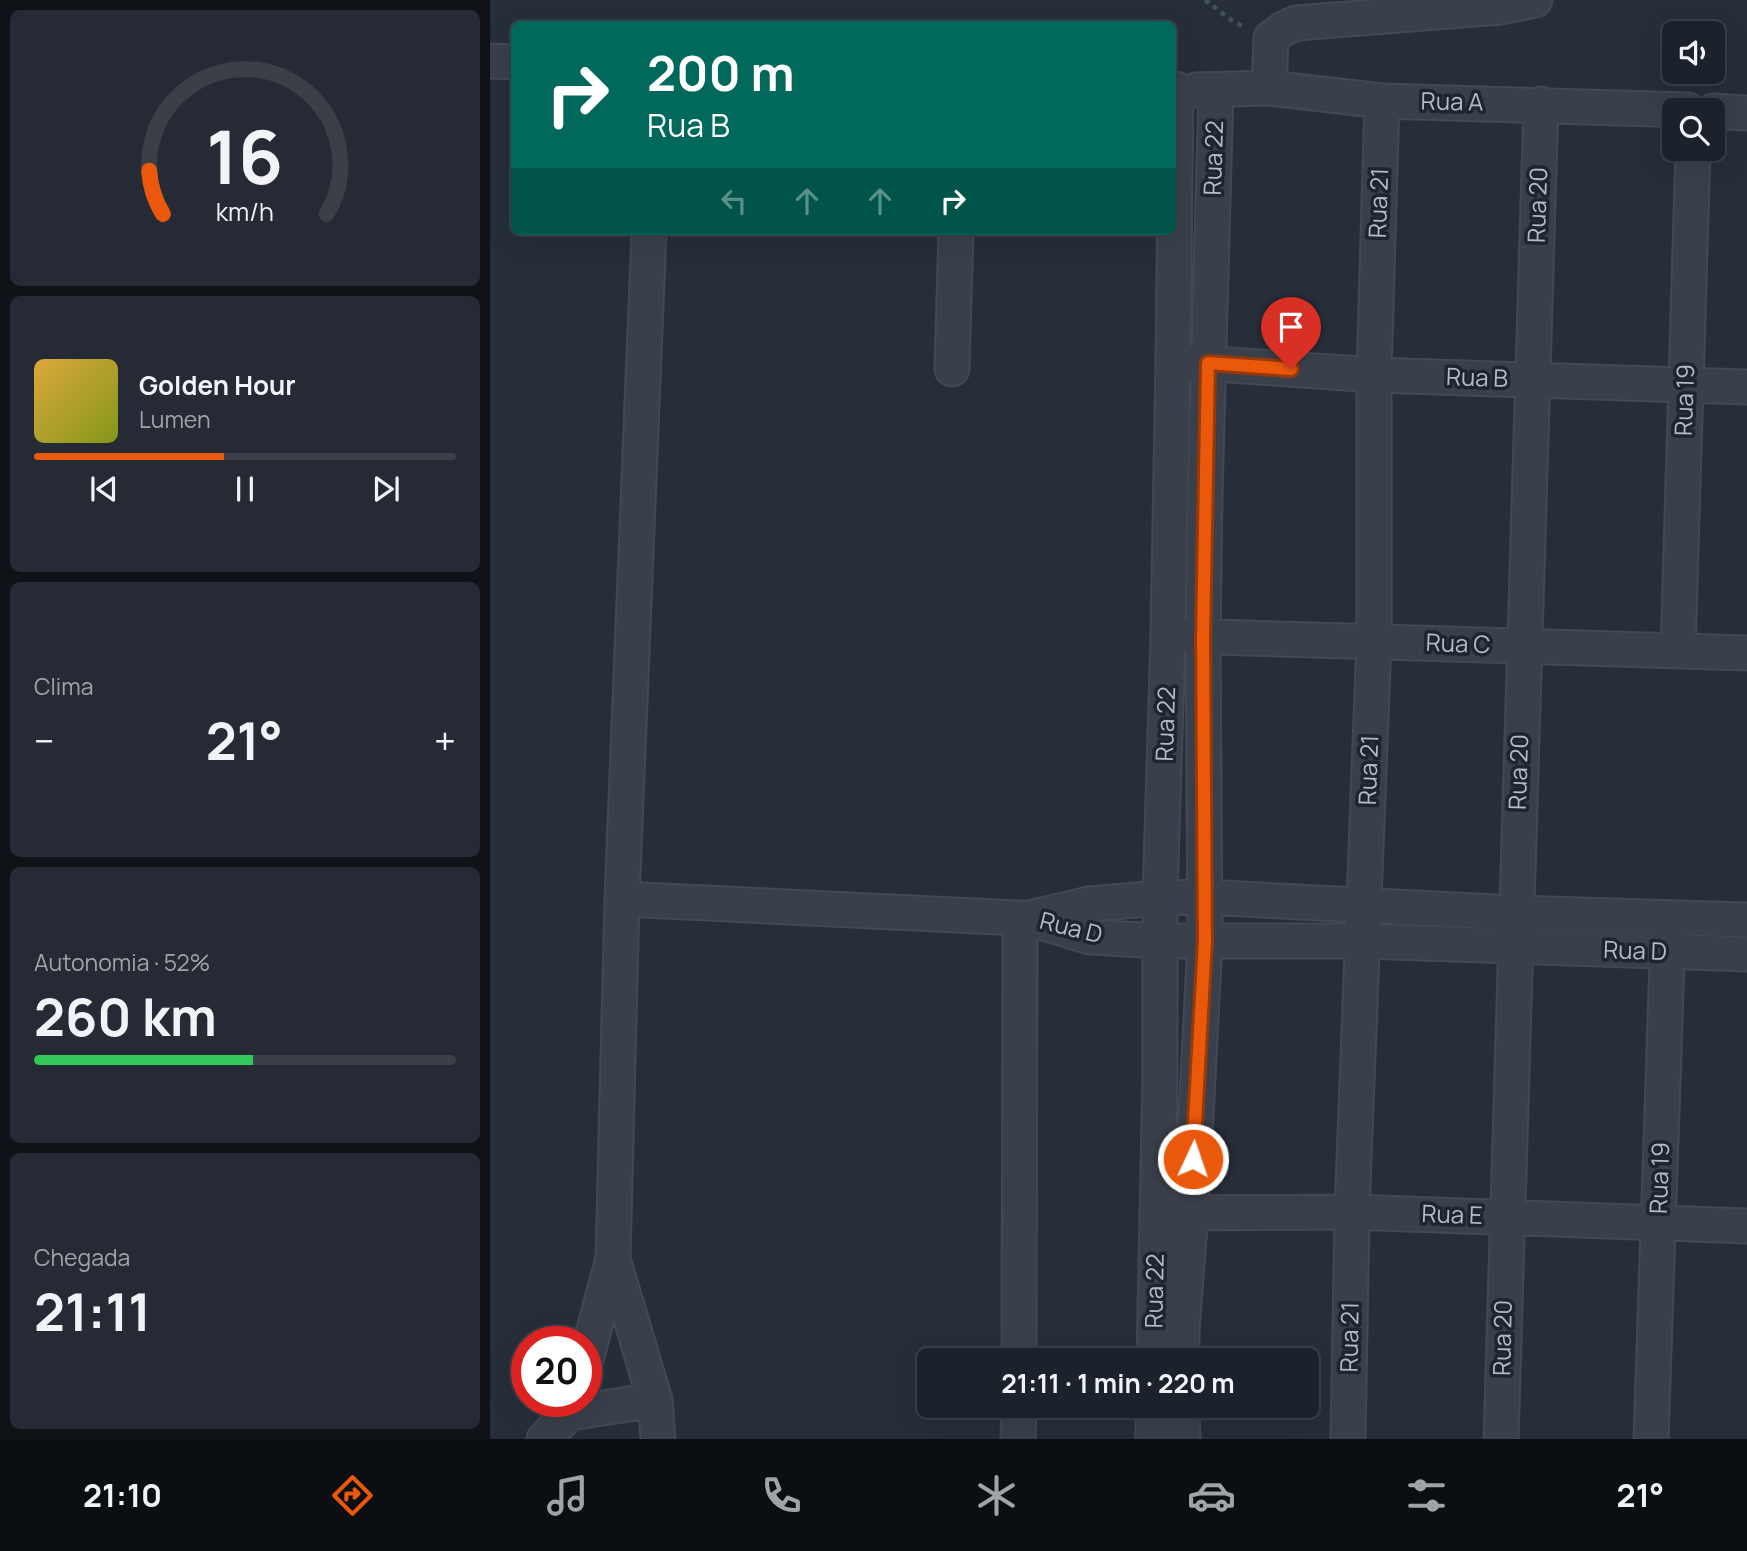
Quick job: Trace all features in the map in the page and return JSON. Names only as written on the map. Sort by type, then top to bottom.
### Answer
[{"type":"street","points":[[1269,88],[1271,38],[1296,23],[1501,7],[1535,0]]},
{"type":"street","points":[[490,61],[511,62]]},
{"type":"street","name":"Rua A","points":[[1176,89],[1269,88],[1381,101],[1662,109]]},
{"type":"street","name":"Rua 22","points":[[1168,1344],[1191,1213],[1205,941],[1203,638],[1216,90]]},
{"type":"street","name":"Rua 21","points":[[1348,1439],[1352,1212],[1374,641],[1374,374],[1381,101]]},
{"type":"street","name":"Rua 20","points":[[1501,1439],[1514,913],[1541,104]]},
{"type":"street","points":[[1725,112],[1747,113]]},
{"type":"street","name":"Rua 19","points":[[1678,651],[1693,161]]},
{"type":"street","points":[[595,1326],[613,1258],[622,899],[649,235]]},
{"type":"street","points":[[952,369],[956,235]]},
{"type":"street","name":"Rua 22","points":[[1168,1344],[1157,1213],[1160,898],[1168,635],[1173,235]]},
{"type":"street","name":"Rua B","points":[[1173,361],[1374,374],[1747,387]]},
{"type":"street","points":[[1170,493],[1205,494]]},
{"type":"street","name":"Rua C","points":[[1168,635],[1747,653]]},
{"type":"street","points":[[1164,761],[1204,764]]},
{"type":"street","name":"Rua D","points":[[1024,918],[1089,904],[1204,897],[1514,913],[1747,920]]},
{"type":"street","points":[[622,899],[1024,918],[1019,1348]]},
{"type":"street","name":"Rua D","points":[[1024,918],[1090,937],[1160,941],[1363,941],[1747,954]]},
{"type":"street","name":"Rua 19","points":[[1651,1439],[1668,918]]},
{"type":"street","points":[[1160,1074],[1197,1077]]},
{"type":"street","name":"Rua E","points":[[1157,1213],[1352,1212],[1747,1226]]},
{"type":"street","points":[[613,1258],[655,1400],[658,1439]]},
{"type":"street","points":[[602,1405],[655,1400]]},
{"type":"street","points":[[544,1439],[564,1417]]},
{"type":"street","points":[[1018,1418],[1018,1439]]},
{"type":"street","points":[[1153,1418],[1153,1439]]},
{"type":"street","points":[[1182,1418],[1183,1439]]},
{"type":"path","points":[[1205,0],[1234,22],[1271,38]]},
{"type":"route","points":[[1193,1159],[1205,941],[1203,638],[1208,363],[1291,369]]}]
